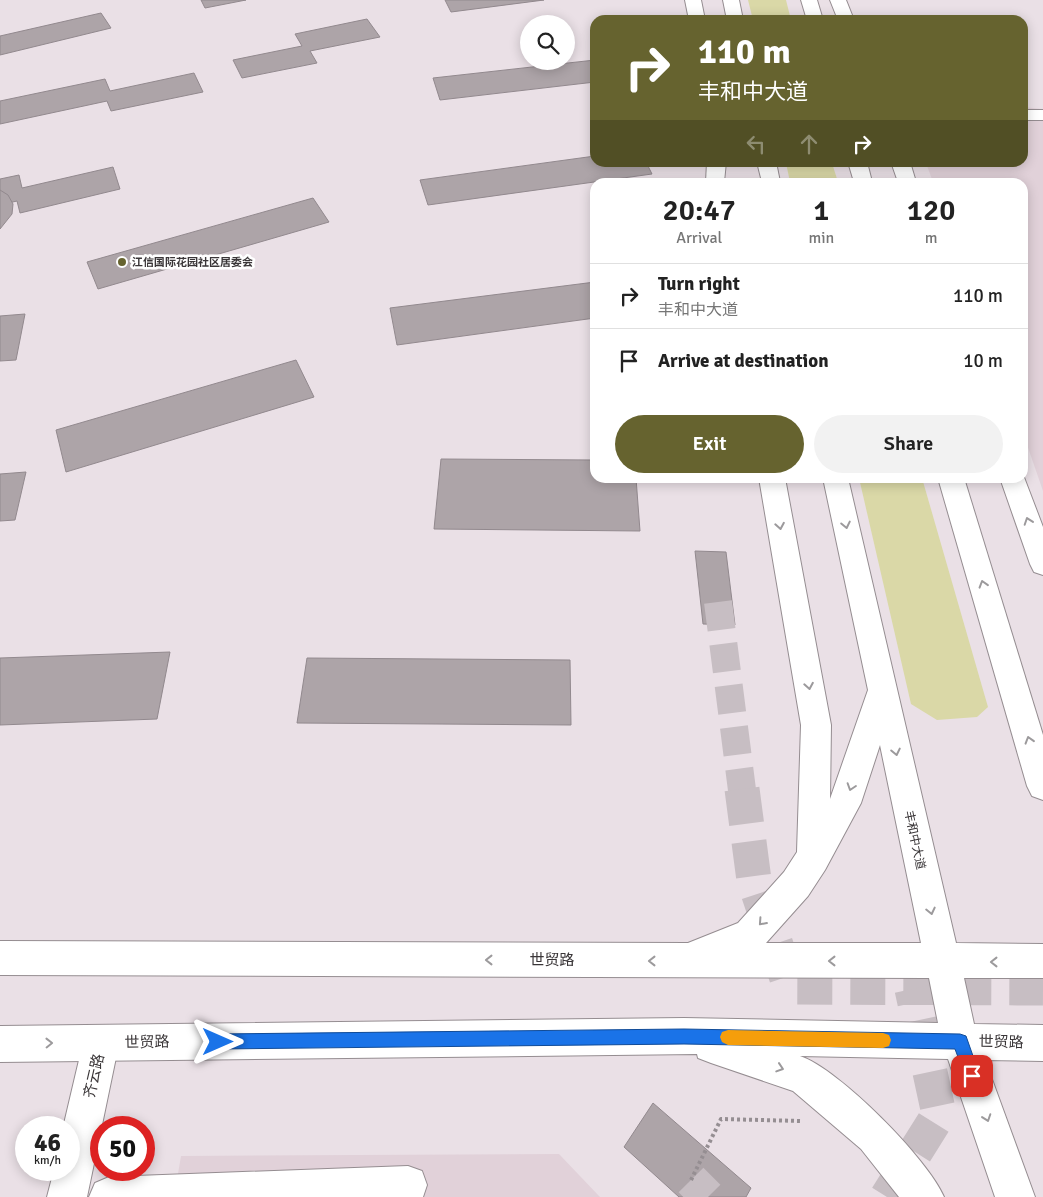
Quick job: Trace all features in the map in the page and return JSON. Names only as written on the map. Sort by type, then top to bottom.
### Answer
[{"type":"main road","points":[[693,0],[696,15]]},
{"type":"main road","points":[[731,0],[734,15]]},
{"type":"main road","points":[[809,0],[814,15]]},
{"type":"main road","points":[[838,0],[844,15]]},
{"type":"main road","points":[[1028,115],[1043,115]]},
{"type":"main road","points":[[773,483],[816,725],[813,859]]},
{"type":"main road","name":"丰和中大道","points":[[837,483],[960,1041],[1015,1197]]},
{"type":"main road","points":[[952,483],[1043,786]]},
{"type":"main road","points":[[1015,483],[1043,564]]},
{"type":"main road","points":[[686,961],[750,935],[796,884],[846,803],[882,691]]},
{"type":"main road","name":"世贸路","points":[[0,958],[1043,961]]},
{"type":"main road","points":[[684,1036],[804,1076],[866,1130],[924,1197]]},
{"type":"main road","name":"世贸路","points":[[0,1044],[684,1036],[1043,1044]]},
{"type":"main road","name":"齐云路","points":[[67,1197],[101,1043]]},
{"type":"main road","points":[[866,1130],[903,1197]]},
{"type":"main road","points":[[109,1197],[408,1185]]},
{"type":"path","points":[[691,1180],[721,1119],[866,1130]]},
{"type":"shaded area","points":[[748,0],[786,0],[790,15],[752,15]]},
{"type":"shaded area","points":[[1028,108],[1043,109],[1043,491],[1028,448],[1028,178],[932,178],[927,167],[1028,167]]},
{"type":"shaded area","points":[[787,167],[833,167],[837,178],[789,178]]},
{"type":"shaded area","points":[[860,483],[923,483],[988,707],[977,717],[937,720],[911,704]]},
{"type":"shaded area","points":[[559,1154],[600,1197],[174,1197],[181,1156]]},
{"type":"building","points":[[201,0],[246,0],[205,8]]},
{"type":"building","points":[[445,0],[544,0],[451,12]]},
{"type":"building","points":[[101,13],[111,28],[0,55],[0,36]]},
{"type":"building","points":[[367,19],[380,37],[310,51],[317,63],[242,78],[233,60],[302,46],[295,34]]},
{"type":"building","points":[[590,61],[590,83],[440,100],[433,78],[520,68],[520,70],[575,70],[575,62]]},
{"type":"building","points":[[194,73],[203,92],[111,111],[107,101],[0,124],[0,101],[105,79],[110,91]]},
{"type":"building","points":[[590,157],[590,167],[648,167],[652,174],[623,178],[590,178],[590,183],[428,205],[420,180]]},
{"type":"building","points":[[113,167],[120,189],[20,213],[17,201],[0,205],[0,179],[19,175],[22,188]]},
{"type":"building","points":[[0,190],[8,195],[13,204],[12,214],[0,229]]},
{"type":"building","points":[[313,198],[329,222],[98,289],[87,262]]},
{"type":"building","points":[[590,283],[590,319],[397,345],[390,308]]},
{"type":"building","points":[[25,314],[16,360],[0,361],[0,316]]},
{"type":"building","points":[[296,360],[314,397],[66,472],[56,430]]},
{"type":"building","points":[[441,459],[590,460],[590,483],[636,483],[640,531],[434,529]]},
{"type":"building","points":[[26,472],[15,520],[0,521],[0,474]]},
{"type":"building","points":[[695,551],[726,552],[735,625],[703,624]]},
{"type":"building","points":[[170,652],[157,719],[0,725],[0,658]]},
{"type":"building","points":[[307,658],[570,660],[571,725],[297,723]]},
{"type":"building","points":[[653,1103],[751,1188],[746,1197],[679,1197],[624,1147]]},
{"type":"tunnel","points":[[718,602],[742,790]]},
{"type":"tunnel","points":[[742,789],[754,880],[790,987],[1043,988]]},
{"type":"tunnel","points":[[887,1197],[939,1114],[912,989]]},
{"type":"tunnel","points":[[691,1180],[708,1197]]},
{"type":"slow traffic","points":[[728,1037],[883,1040]]},
{"type":"place","name":"江信国际花园社区居委会","points":[[122,262]]},
{"type":"route","points":[[218,1042],[684,1036],[960,1041],[972,1076]]}]
